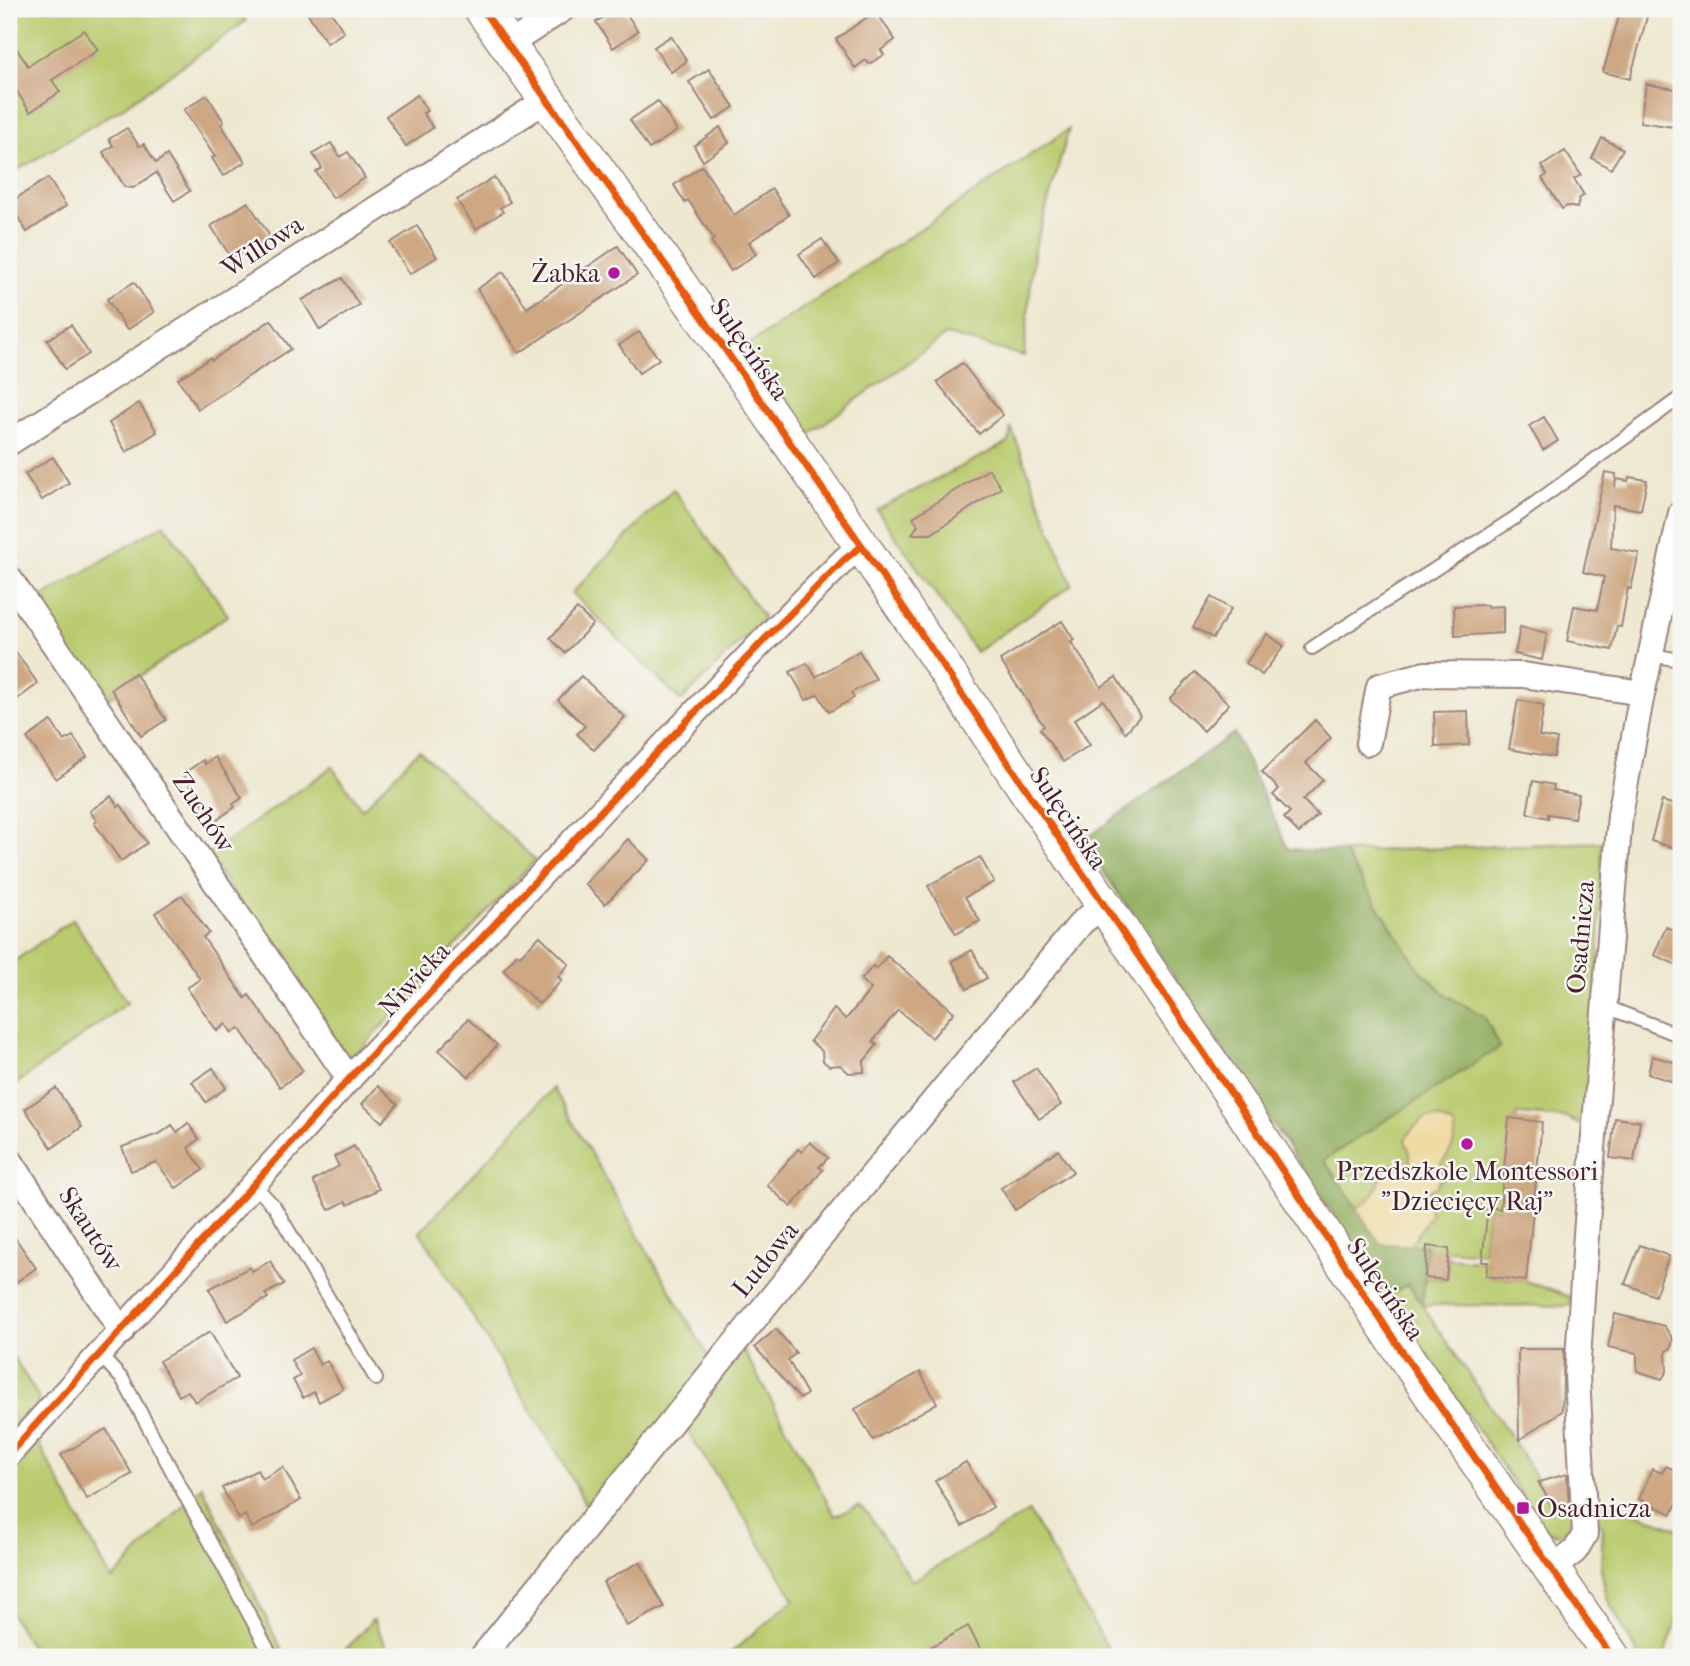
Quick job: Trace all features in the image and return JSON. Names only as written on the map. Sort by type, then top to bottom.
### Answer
[{"type":"street","name":"Sulęcińska","points":[[482,9],[862,546],[1405,1356],[1612,1657]]},
{"type":"street","points":[[508,45],[563,9]]},
{"type":"street","name":"Willowa","points":[[9,443],[548,99]]},
{"type":"street","name":"Osadnicza","points":[[1553,1568],[1576,1551],[1585,1534],[1577,1375],[1620,815],[1642,693],[1681,513]]},
{"type":"street","name":"Niwicka","points":[[9,1454],[349,1079],[756,649],[845,559],[862,546]]},
{"type":"street","name":"Zuchów","points":[[9,578],[349,1079]]},
{"type":"street","points":[[1368,743],[1379,687],[1425,674],[1523,675],[1642,693]]},
{"type":"street","name":"Ludowa","points":[[482,1657],[806,1255],[1082,922],[1103,906]]},
{"type":"street","name":"Skautów","points":[[9,1159],[122,1332]]},
{"type":"lane","points":[[1312,648],[1513,519],[1681,397]]},
{"type":"lane","points":[[1650,655],[1681,660]]},
{"type":"lane","points":[[1605,1006],[1681,1036]]},
{"type":"lane","points":[[254,1185],[274,1206],[376,1379]]},
{"type":"lane","points":[[100,1355],[124,1380],[272,1657]]},
{"type":"green space","points":[[9,9],[238,9],[246,21],[119,110],[9,175],[9,63],[18,56],[9,42]]},
{"type":"green space","points":[[1069,129],[1034,251],[1024,356],[946,335],[808,435],[745,347]]},
{"type":"green space","points":[[1011,427],[1072,585],[976,652],[877,510],[1009,442]]},
{"type":"green space","points":[[673,489],[764,618],[681,701],[572,593]]},
{"type":"green space","points":[[164,524],[228,615],[96,707],[37,600]]},
{"type":"green space","points":[[1234,733],[1288,849],[1343,852],[1418,968],[1449,997],[1484,1016],[1500,1047],[1324,1160],[1380,1243],[1427,1246],[1422,1304],[1408,1284],[1388,1296],[1083,841]]},
{"type":"green space","points":[[419,750],[535,860],[350,1061],[207,855],[332,767],[362,809]]},
{"type":"green space","points":[[1602,842],[1598,983],[1585,1127],[1567,1118],[1517,1114],[1500,1209],[1488,1207],[1483,1253],[1380,1244],[1324,1160],[1499,1047],[1484,1016],[1449,997],[1418,968],[1343,852]]},
{"type":"green space","points":[[73,919],[127,1003],[9,1089],[9,965]]},
{"type":"green space","points":[[553,1088],[711,1361],[741,1346],[835,1516],[859,1506],[868,1514],[912,1581],[1029,1512],[1113,1657],[726,1657],[794,1599],[744,1517],[678,1418],[594,1521],[563,1462],[420,1232]]},
{"type":"green space","points":[[1448,1258],[1488,1262],[1487,1276],[1526,1281],[1570,1297],[1570,1306],[1422,1305],[1519,1449],[1555,1511],[1575,1506],[1569,1525],[1560,1533],[1549,1532],[1543,1527],[1388,1296],[1408,1284],[1422,1303],[1425,1278],[1446,1280]]},
{"type":"green space","points":[[9,1350],[38,1396],[40,1446],[112,1580],[202,1486],[285,1657],[37,1657],[9,1610]]},
{"type":"green space","points":[[1594,1497],[1681,1530],[1681,1609],[1664,1657],[1639,1657],[1607,1598],[1601,1569],[1603,1525],[1597,1525]]},
{"type":"green space","points":[[373,1619],[391,1657],[339,1657]]},
{"type":"sand","points":[[1426,1118],[1439,1118],[1455,1126],[1453,1146],[1441,1163],[1444,1174],[1436,1187],[1425,1193],[1431,1214],[1410,1245],[1380,1244],[1356,1208],[1371,1197],[1385,1168],[1392,1165],[1404,1169],[1410,1165],[1410,1153],[1405,1140],[1413,1128]]},
{"type":"building","points":[[305,9],[329,9],[344,32],[327,43]]},
{"type":"building","points":[[617,9],[623,9],[638,31],[613,48],[596,22]]},
{"type":"building","points":[[1621,9],[1648,13],[1630,79],[1603,72]]},
{"type":"building","points":[[876,11],[895,40],[881,50],[884,55],[869,64],[866,60],[855,68],[836,39]]},
{"type":"building","points":[[84,30],[98,50],[52,80],[60,92],[30,112],[9,79],[9,37],[28,66]]},
{"type":"building","points":[[671,36],[687,61],[671,72],[654,47]]},
{"type":"building","points":[[709,69],[734,107],[714,120],[689,82]]},
{"type":"building","points":[[1646,84],[1681,90],[1681,128],[1640,122]]},
{"type":"building","points":[[207,95],[224,122],[221,124],[245,162],[223,176],[212,158],[215,157],[184,110]]},
{"type":"building","points":[[417,95],[427,111],[423,113],[433,128],[406,146],[386,116]]},
{"type":"building","points":[[658,101],[677,131],[649,149],[630,120]]},
{"type":"building","points":[[720,127],[729,143],[703,161],[694,146]]},
{"type":"building","points":[[127,128],[139,146],[144,144],[156,163],[167,155],[190,191],[174,201],[156,173],[133,188],[125,187],[103,152],[113,146],[109,139]]},
{"type":"building","points":[[1602,138],[1623,149],[1611,169],[1592,158]]},
{"type":"building","points":[[331,143],[340,157],[348,152],[365,178],[333,198],[316,172],[322,168],[313,154]]},
{"type":"building","points":[[1565,151],[1581,175],[1574,179],[1584,195],[1579,199],[1577,208],[1567,206],[1562,209],[1542,178],[1547,175],[1542,166]]},
{"type":"building","points":[[702,166],[734,215],[772,189],[789,215],[749,242],[756,254],[731,271],[711,241],[714,239],[688,200],[685,203],[674,185]]},
{"type":"building","points":[[494,177],[510,202],[500,208],[503,212],[476,229],[457,200]]},
{"type":"building","points":[[48,178],[66,206],[27,232],[9,203]]},
{"type":"building","points":[[248,202],[271,238],[234,262],[211,226]]},
{"type":"building","points":[[417,226],[437,257],[410,274],[390,243]]},
{"type":"building","points":[[822,239],[839,263],[816,279],[799,254]]},
{"type":"building","points":[[618,246],[637,275],[519,353],[477,289],[503,272],[527,308]]},
{"type":"building","points":[[342,278],[359,305],[320,330],[302,300]]},
{"type":"building","points":[[134,282],[154,312],[127,330],[107,299]]},
{"type":"building","points":[[271,320],[291,349],[198,409],[178,379],[210,358],[212,360]]},
{"type":"building","points":[[71,325],[89,354],[65,369],[47,340]]},
{"type":"building","points":[[639,332],[659,359],[639,373],[619,345]]},
{"type":"building","points":[[962,363],[1003,415],[979,434],[937,382]]},
{"type":"building","points":[[139,403],[157,432],[126,452],[109,423]]},
{"type":"building","points":[[1544,417],[1558,441],[1543,450],[1529,426]]},
{"type":"building","points":[[53,457],[69,483],[42,500],[25,474]]},
{"type":"building","points":[[989,469],[1001,488],[931,534],[912,534],[918,525],[913,517]]},
{"type":"building","points":[[1605,472],[1616,474],[1615,488],[1616,479],[1628,481],[1629,477],[1647,480],[1641,510],[1613,505],[1611,548],[1639,553],[1631,589],[1628,588],[1621,627],[1617,626],[1612,650],[1567,641],[1574,606],[1597,610],[1604,577],[1583,572]]},
{"type":"building","points":[[1211,597],[1231,609],[1213,638],[1193,627]]},
{"type":"building","points":[[1454,606],[1503,606],[1503,633],[1455,636]]},
{"type":"building","points":[[577,609],[593,624],[565,653],[550,638]]},
{"type":"building","points":[[1062,621],[1074,640],[1071,642],[1101,687],[1116,677],[1140,716],[1125,733],[1103,700],[1074,720],[1090,745],[1063,762],[1040,729],[1044,726],[1000,660]]},
{"type":"building","points":[[1520,627],[1547,633],[1542,660],[1515,654]]},
{"type":"building","points":[[1267,634],[1284,646],[1262,675],[1246,663]]},
{"type":"building","points":[[9,642],[38,684],[9,705]]},
{"type":"building","points":[[859,651],[876,679],[851,693],[854,698],[829,712],[818,694],[806,700],[790,672],[807,663],[816,677]]},
{"type":"building","points":[[1195,672],[1229,704],[1204,731],[1170,699]]},
{"type":"building","points":[[135,673],[166,720],[141,736],[111,689]]},
{"type":"building","points":[[581,676],[625,717],[594,750],[577,734],[585,726],[558,700]]},
{"type":"building","points":[[1518,700],[1544,705],[1539,736],[1557,739],[1554,757],[1509,749]]},
{"type":"building","points":[[1468,711],[1469,745],[1435,747],[1434,712]]},
{"type":"building","points":[[1315,720],[1331,738],[1306,763],[1323,780],[1303,800],[1318,815],[1299,833],[1284,818],[1290,812],[1273,795],[1279,789],[1262,772]]},
{"type":"building","points":[[51,721],[64,741],[73,736],[87,757],[56,779],[27,738]]},
{"type":"building","points":[[215,757],[242,798],[233,804],[235,807],[215,821],[183,774],[203,760],[205,764]]},
{"type":"building","points":[[1533,781],[1554,785],[1553,790],[1579,795],[1574,818],[1548,814],[1548,818],[1527,813]]},
{"type":"building","points":[[111,796],[118,807],[121,805],[147,843],[121,861],[94,823],[97,821],[90,811]]},
{"type":"building","points":[[1662,801],[1681,807],[1681,850],[1651,841]]},
{"type":"building","points":[[628,839],[649,860],[605,904],[585,884]]},
{"type":"building","points":[[980,857],[994,882],[965,897],[980,921],[956,934],[928,886]]},
{"type":"building","points":[[182,895],[209,933],[203,937],[245,998],[249,995],[303,1071],[280,1087],[239,1028],[232,1033],[226,1024],[217,1031],[187,988],[200,979],[155,913]]},
{"type":"building","points":[[1666,927],[1681,933],[1681,967],[1654,955]]},
{"type":"building","points":[[540,936],[569,964],[558,977],[562,980],[539,1004],[503,970],[517,954],[520,956]]},
{"type":"building","points":[[972,950],[987,978],[967,989],[952,961]]},
{"type":"building","points":[[887,956],[954,1012],[932,1038],[898,1010],[873,1041],[877,1045],[864,1061],[864,1072],[849,1073],[840,1065],[829,1066],[823,1061],[822,1051],[810,1041],[834,1009],[846,1019],[871,989],[861,980],[873,966],[876,969]]},
{"type":"building","points":[[468,1019],[497,1045],[469,1077],[439,1050]]},
{"type":"building","points":[[1652,1056],[1681,1064],[1681,1084],[1648,1074]]},
{"type":"building","points":[[213,1068],[226,1088],[206,1102],[192,1082]]},
{"type":"building","points":[[1036,1068],[1061,1105],[1039,1119],[1014,1082]]},
{"type":"building","points":[[378,1086],[398,1104],[382,1122],[362,1104]]},
{"type":"building","points":[[56,1088],[82,1127],[52,1148],[25,1109]]},
{"type":"building","points":[[1509,1118],[1542,1122],[1526,1281],[1486,1276],[1488,1262],[1482,1262],[1488,1207],[1500,1209]]},
{"type":"building","points":[[1615,1118],[1640,1121],[1634,1161],[1610,1158]]},
{"type":"building","points":[[188,1123],[199,1139],[188,1148],[203,1170],[176,1188],[156,1162],[131,1171],[122,1147],[161,1133],[172,1125],[177,1132]]},
{"type":"building","points":[[810,1142],[828,1158],[819,1167],[823,1170],[791,1207],[767,1185],[798,1149],[802,1152]]},
{"type":"building","points":[[354,1146],[379,1189],[348,1205],[346,1201],[329,1210],[313,1181],[339,1166],[334,1157]]},
{"type":"building","points":[[1058,1150],[1073,1172],[1015,1210],[1001,1188]]},
{"type":"building","points":[[9,1229],[36,1268],[9,1287]]},
{"type":"building","points":[[1640,1245],[1669,1256],[1655,1296],[1625,1284]]},
{"type":"building","points":[[1427,1246],[1449,1249],[1446,1280],[1425,1278]]},
{"type":"building","points":[[270,1261],[284,1284],[265,1294],[268,1298],[227,1321],[209,1289],[250,1267],[252,1271]]},
{"type":"building","points":[[1615,1314],[1664,1326],[1673,1339],[1671,1348],[1666,1351],[1667,1371],[1662,1379],[1637,1371],[1637,1353],[1608,1347]]},
{"type":"building","points":[[776,1329],[796,1353],[788,1360],[807,1394],[800,1399],[755,1347]]},
{"type":"building","points":[[210,1332],[237,1378],[195,1402],[188,1391],[179,1396],[159,1361]]},
{"type":"building","points":[[311,1348],[320,1365],[327,1361],[343,1389],[319,1402],[314,1392],[303,1398],[293,1380],[300,1376],[291,1360]]},
{"type":"building","points":[[1518,1349],[1564,1349],[1562,1411],[1519,1440]]},
{"type":"building","points":[[920,1372],[937,1403],[873,1440],[855,1409]]},
{"type":"building","points":[[106,1429],[132,1474],[87,1499],[61,1455]]},
{"type":"building","points":[[966,1462],[993,1507],[962,1526],[935,1481]]},
{"type":"building","points":[[1666,1466],[1681,1473],[1681,1494],[1672,1514],[1639,1499],[1652,1469],[1662,1473]]},
{"type":"building","points":[[283,1467],[301,1500],[252,1528],[245,1515],[239,1519],[222,1488],[257,1470],[262,1479]]},
{"type":"building","points":[[1567,1474],[1569,1508],[1556,1511],[1538,1482]]},
{"type":"building","points":[[640,1562],[664,1607],[627,1626],[603,1582]]},
{"type":"building","points":[[968,1626],[982,1652],[972,1657],[913,1657]]},
{"type":"cycle path","points":[[482,9],[699,312],[862,546],[1405,1356],[1612,1657]]},
{"type":"cycle path","points":[[9,1454],[349,1079],[765,639],[845,559],[862,546]]},
{"type":"place","name":"Żabka","points":[[614,273]]},
{"type":"place","name":"Przedszkole Montessori \"Dziecięcy Raj\"","points":[[1467,1144]]},
{"type":"place","name":"Osadnicza","points":[[1523,1508]]}]
